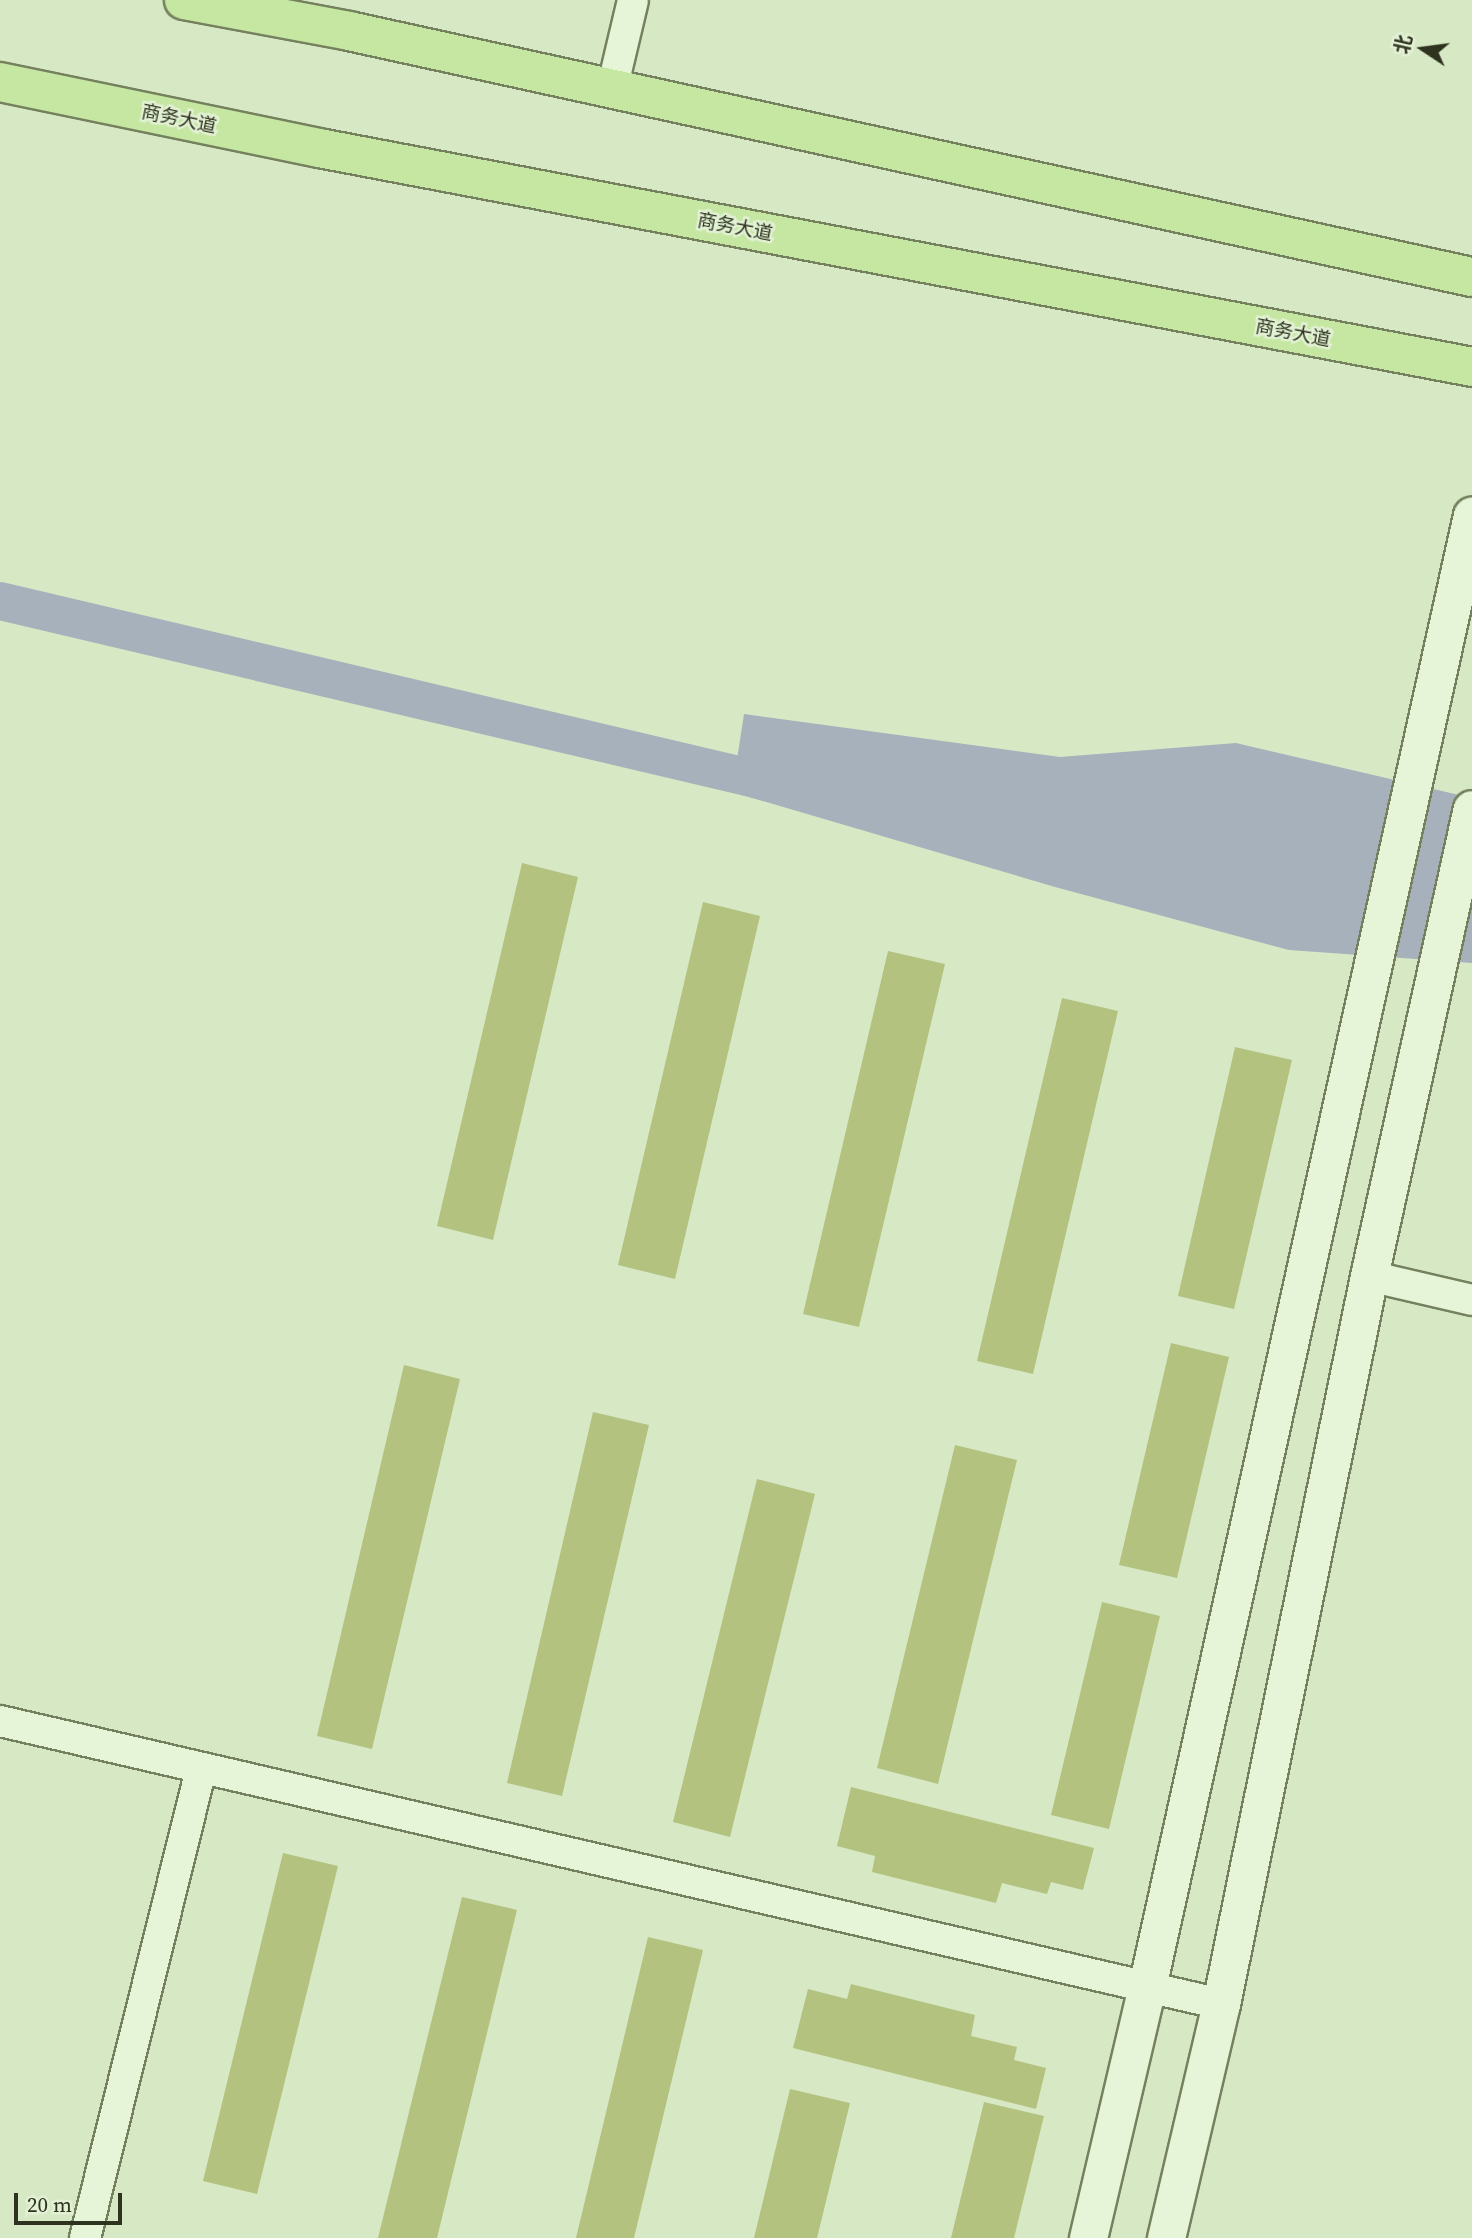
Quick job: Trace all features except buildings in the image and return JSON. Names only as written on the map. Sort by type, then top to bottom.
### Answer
[{"type":"main road","points":[[184,0],[349,31],[1472,277]]},
{"type":"main road","name":"商务大道","points":[[0,82],[319,148],[1472,367]]},
{"type":"street","points":[[612,89],[633,0]]},
{"type":"street","points":[[1088,2238],[1147,1987],[1472,514]]},
{"type":"street","points":[[1166,2238],[1221,2004],[1369,1276],[1472,809]]},
{"type":"street","points":[[1369,1276],[1472,1300]]},
{"type":"street","points":[[0,1721],[1221,2004]]},
{"type":"street","points":[[85,2238],[201,1768]]},
{"type":"shaded area","points":[[744,714],[1060,757],[1236,743],[1472,798],[1472,963],[1289,950],[1055,887],[732,792]]},
{"type":"waterway","points":[[0,601],[785,786]]}]
